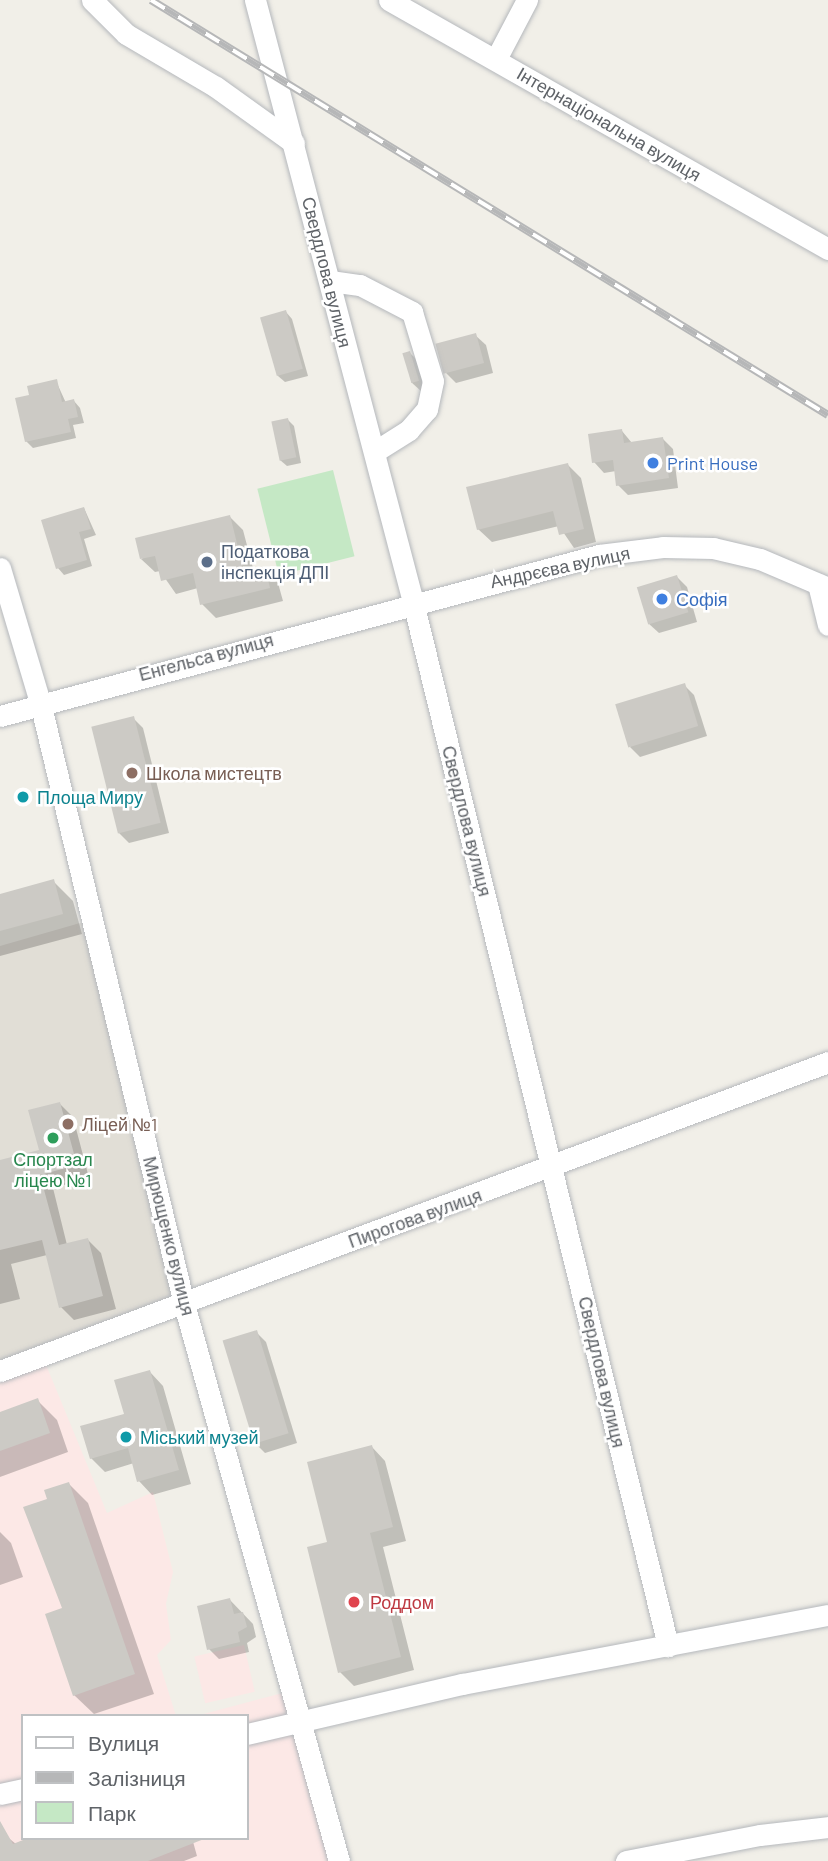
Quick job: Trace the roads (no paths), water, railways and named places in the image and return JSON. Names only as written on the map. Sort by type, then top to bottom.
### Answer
[{"type":"street","points":[[92,0],[126,34],[216,87],[294,143]]},
{"type":"street","name":"Свердлова вулиця","points":[[255,0],[413,602],[668,1646]]},
{"type":"street","name":"Інтернаціональна вулиця","points":[[389,0],[828,249]]},
{"type":"street","points":[[496,59],[527,0]]},
{"type":"street","points":[[330,281],[360,285],[412,312],[433,381],[427,409],[409,430],[374,452]]},
{"type":"street","name":"Андрєєва вулиця","points":[[413,602],[599,555],[663,547],[713,548],[760,559],[823,586]]},
{"type":"street","name":"Мирющенко вулиця","points":[[0,568],[40,702],[184,1304],[339,1861]]},
{"type":"street","points":[[823,586],[828,625]]},
{"type":"street","name":"Енгельса вулиця","points":[[0,716],[40,702],[413,602]]},
{"type":"street","name":"Пирогова вулиця","points":[[0,1371],[553,1167],[828,1062]]},
{"type":"street","points":[[248,1734],[462,1684],[828,1615]]},
{"type":"street","points":[[0,1794],[21,1789]]},
{"type":"street","points":[[626,1861],[760,1835],[828,1828]]},
{"type":"railway","points":[[151,0],[828,415]]},
{"type":"place","name":"Print House","points":[[653,463]]},
{"type":"place","name":"Податкова інспекція ДПІ","points":[[207,562]]},
{"type":"place","name":"Софія","points":[[662,599]]},
{"type":"place","name":"Школа мистецтв","points":[[132,773]]},
{"type":"place","name":"Площа Миру","points":[[23,797]]},
{"type":"place","name":"Ліцей №1","points":[[68,1124]]},
{"type":"place","name":"Спортзал ліцею №1","points":[[53,1138]]},
{"type":"place","name":"Міський музей","points":[[126,1437]]},
{"type":"place","name":"Роддом","points":[[354,1602]]}]
